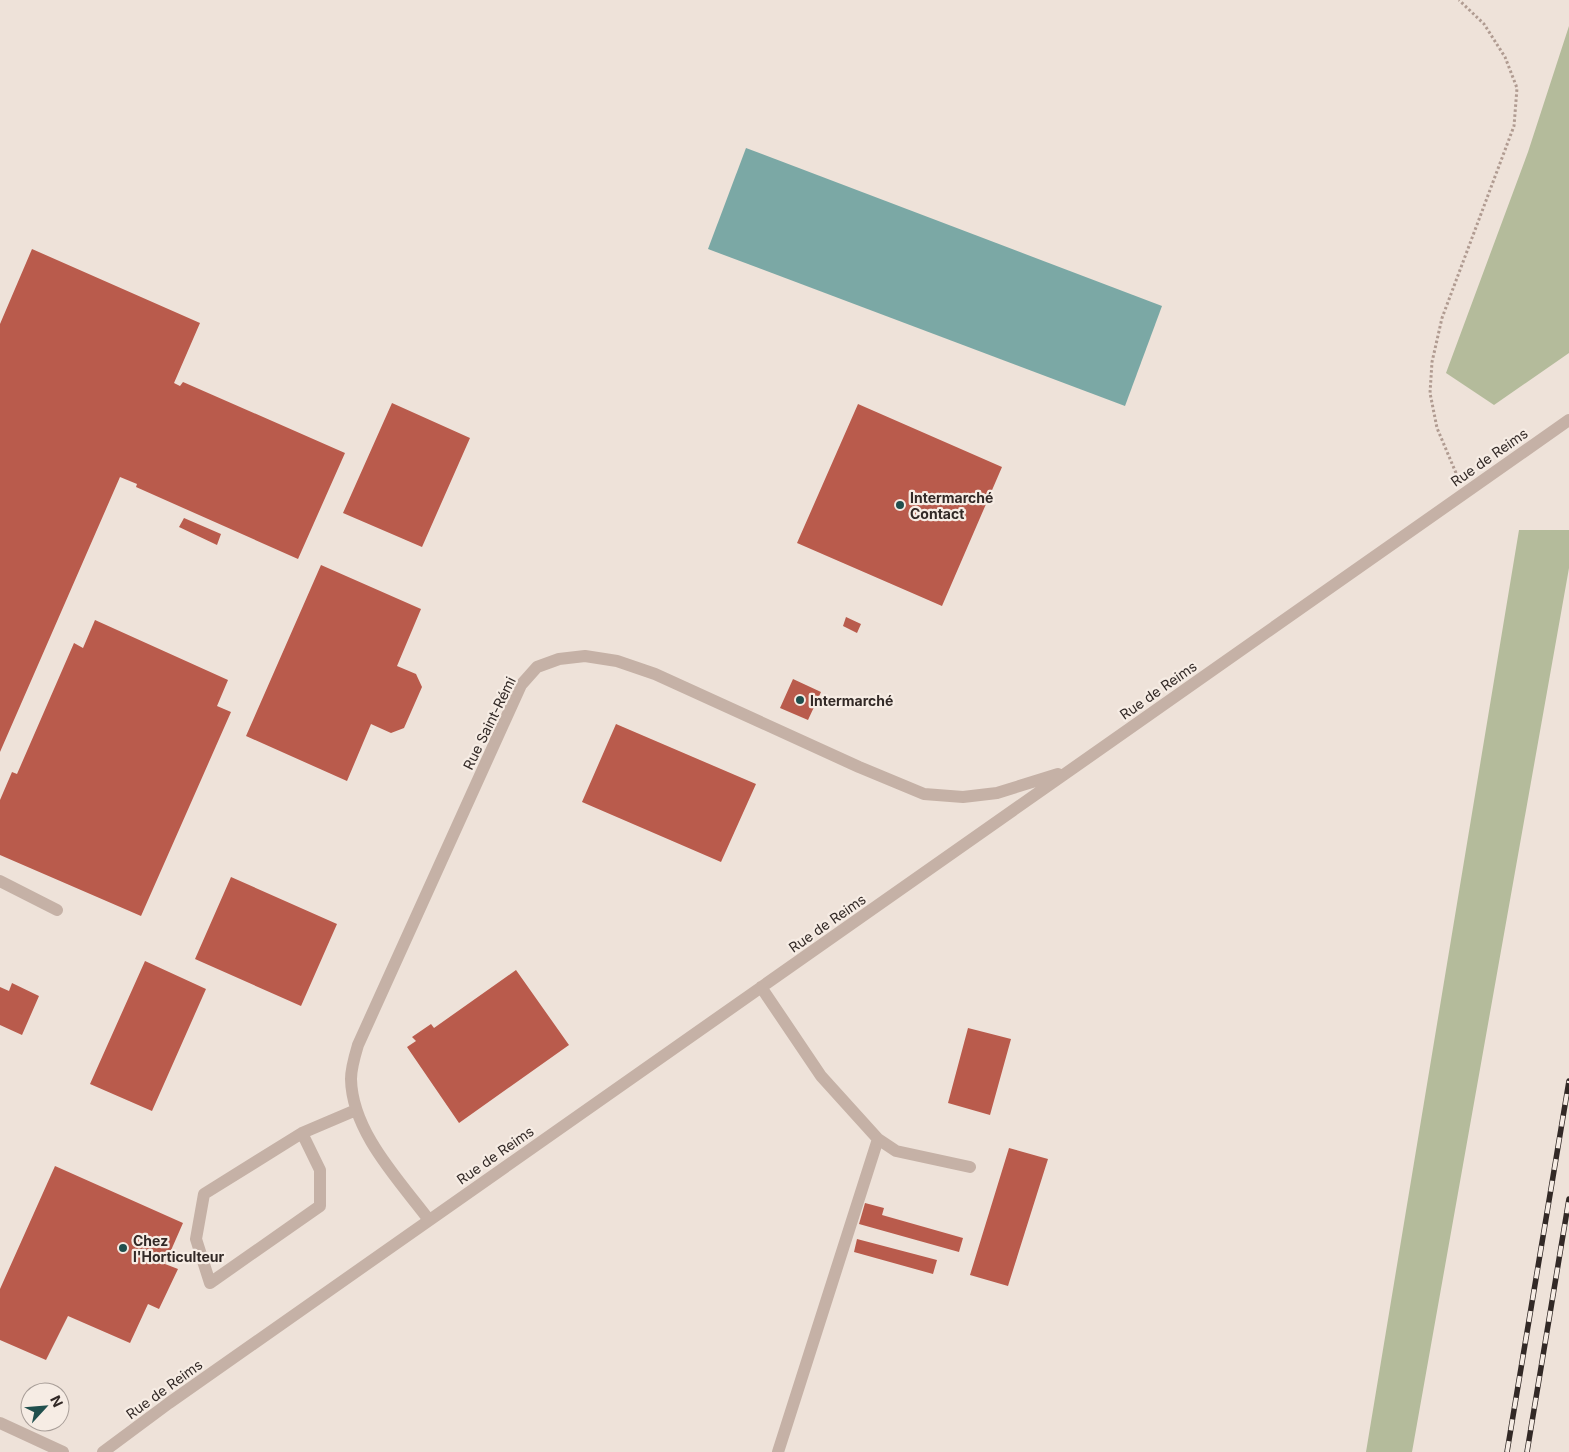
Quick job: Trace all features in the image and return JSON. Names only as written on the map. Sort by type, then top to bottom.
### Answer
[{"type":"street","name":"Rue de Reims","points":[[103,1452],[169,1403],[1569,420]]},
{"type":"street","name":"Rue Saint-Rémi","points":[[429,1220],[376,1150],[356,1110],[351,1078],[358,1045],[521,685],[538,667],[559,659],[585,656],[617,661],[655,674],[859,767],[924,794],[964,797],[997,793],[1069,771]]},
{"type":"street","points":[[0,880],[57,910]]},
{"type":"street","points":[[761,987],[821,1076],[878,1139],[896,1150],[970,1167]]},
{"type":"street","points":[[302,1133],[320,1170],[320,1206],[210,1282],[196,1239],[204,1194],[302,1133],[356,1110]]},
{"type":"street","points":[[778,1452],[878,1139]]},
{"type":"street","points":[[0,1423],[63,1452]]},
{"type":"path","points":[[1460,0],[1484,24],[1505,57],[1517,88],[1514,126],[1442,318],[1432,362],[1430,393],[1437,428],[1464,492]]},
{"type":"green space","points":[[1569,26],[1569,353],[1494,405],[1446,373],[1528,152]]},
{"type":"green space","points":[[1519,530],[1569,530],[1569,568],[1412,1452],[1366,1452]]},
{"type":"water","points":[[746,148],[1162,306],[1125,406],[708,249]]},
{"type":"building","points":[[32,249],[200,323],[174,383],[180,386],[183,382],[345,453],[298,559],[136,487],[137,484],[120,477],[0,752],[0,324]]},
{"type":"building","points":[[392,403],[470,438],[422,547],[343,513]]},
{"type":"building","name":"Intermarché Contact","points":[[858,404],[1002,467],[942,606],[797,543]]},
{"type":"building","points":[[184,518],[221,534],[217,545],[179,527]]},
{"type":"building","points":[[321,565],[421,609],[397,666],[416,674],[422,687],[404,728],[391,733],[371,724],[347,781],[246,736]]},
{"type":"building","points":[[846,617],[861,624],[857,633],[843,626]]},
{"type":"building","points":[[95,620],[228,680],[217,706],[231,712],[141,916],[0,855],[0,800],[12,772],[17,774],[74,643],[83,648]]},
{"type":"building","name":"Intermarché","points":[[793,679],[821,692],[808,720],[780,708]]},
{"type":"building","points":[[616,724],[756,784],[721,862],[582,802]]},
{"type":"building","points":[[231,877],[337,924],[301,1006],[195,959]]},
{"type":"building","points":[[145,961],[206,989],[152,1111],[90,1084]]},
{"type":"building","points":[[516,970],[569,1045],[459,1123],[407,1047],[416,1041],[412,1037],[431,1024],[434,1028]]},
{"type":"building","points":[[12,983],[39,996],[22,1035],[0,1025],[0,987],[9,991]]},
{"type":"building","points":[[968,1028],[1011,1039],[990,1115],[948,1103]]},
{"type":"building","points":[[1009,1148],[1048,1159],[1008,1286],[970,1275]]},
{"type":"building","points":[[55,1166],[183,1223],[165,1264],[178,1269],[159,1309],[148,1304],[130,1343],[68,1316],[46,1360],[0,1340],[0,1289]]},
{"type":"building","points":[[865,1203],[884,1208],[882,1215],[963,1238],[959,1252],[859,1224]]},
{"type":"building","points":[[857,1239],[937,1260],[933,1274],[854,1252]]},
{"type":"railway","points":[[1507,1452],[1569,1081]]},
{"type":"railway","points":[[1527,1452],[1569,1199]]},
{"type":"place","name":"Intermarché Contact","points":[[900,505]]},
{"type":"place","name":"Intermarché","points":[[800,700]]},
{"type":"place","name":"Chez l'Horticulteur","points":[[123,1248]]}]
